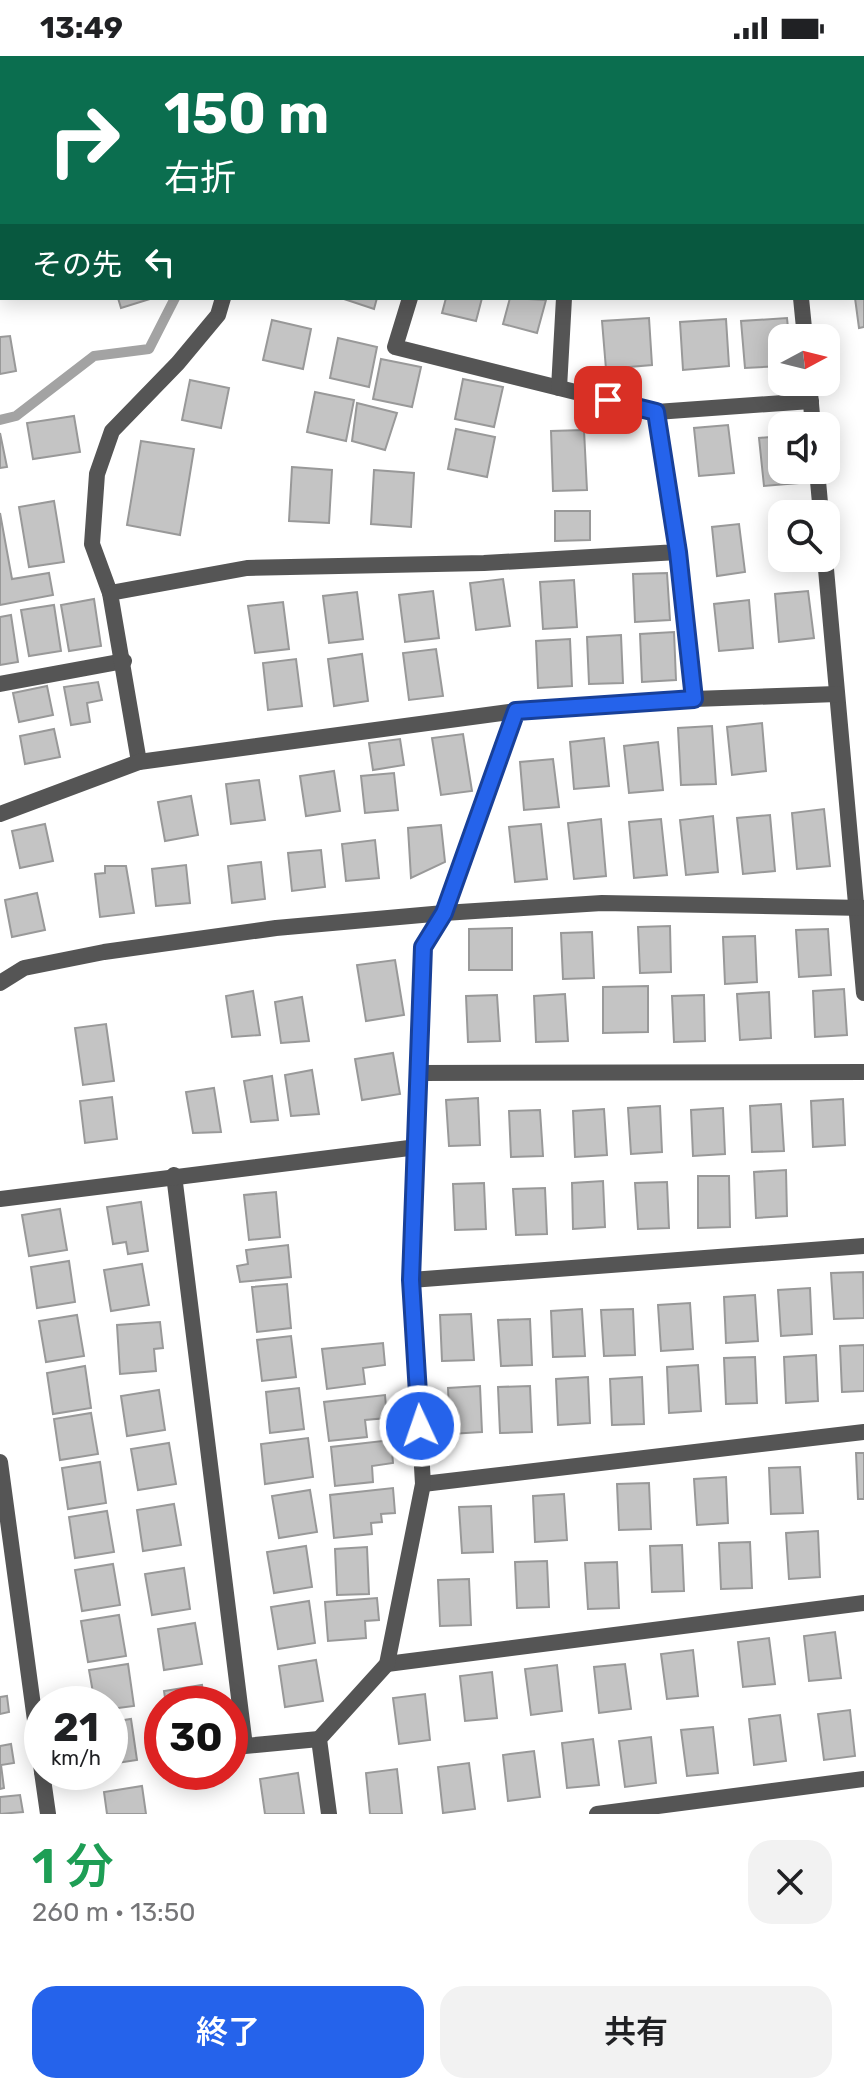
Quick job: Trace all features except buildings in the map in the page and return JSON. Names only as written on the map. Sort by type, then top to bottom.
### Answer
[{"type":"street","points":[[139,762],[110,593],[92,544],[97,474],[112,431],[178,363],[218,315],[222,300]]},
{"type":"street","points":[[409,300],[395,347],[656,412],[811,401]]},
{"type":"street","points":[[559,388],[564,300]]},
{"type":"street","points":[[801,300],[804,324]]},
{"type":"street","points":[[810,396],[812,412]]},
{"type":"street","points":[[656,412],[678,552],[694,699]]},
{"type":"street","points":[[110,593],[247,568],[484,563],[678,552]]},
{"type":"street","points":[[826,572],[860,908],[864,993]]},
{"type":"street","points":[[0,684],[124,661]]},
{"type":"street","points":[[0,814],[139,762],[516,711],[694,699],[837,694]]},
{"type":"street","points":[[174,1175],[245,1746],[319,1739],[387,1664],[423,1484],[411,1280],[423,947],[444,913],[516,711]]},
{"type":"street","points":[[0,983],[24,968],[104,952],[276,928],[444,913],[602,903],[860,908]]},
{"type":"street","points":[[419,1073],[864,1072]]},
{"type":"street","points":[[0,1199],[417,1147]]},
{"type":"street","points":[[411,1280],[864,1246]]},
{"type":"street","points":[[423,1484],[864,1432]]},
{"type":"street","points":[[0,1462],[30,1686]]},
{"type":"street","points":[[387,1664],[864,1603]]},
{"type":"street","points":[[319,1739],[329,1814]]},
{"type":"street","points":[[597,1814],[864,1779]]},
{"type":"street","points":[[45,1790],[48,1814]]},
{"type":"waterway","points":[[0,420],[16,416],[94,356],[149,349],[174,300]]},
{"type":"route","points":[[420,1426],[411,1280],[423,947],[444,913],[516,711],[694,699],[678,552],[656,412],[608,400]]}]
